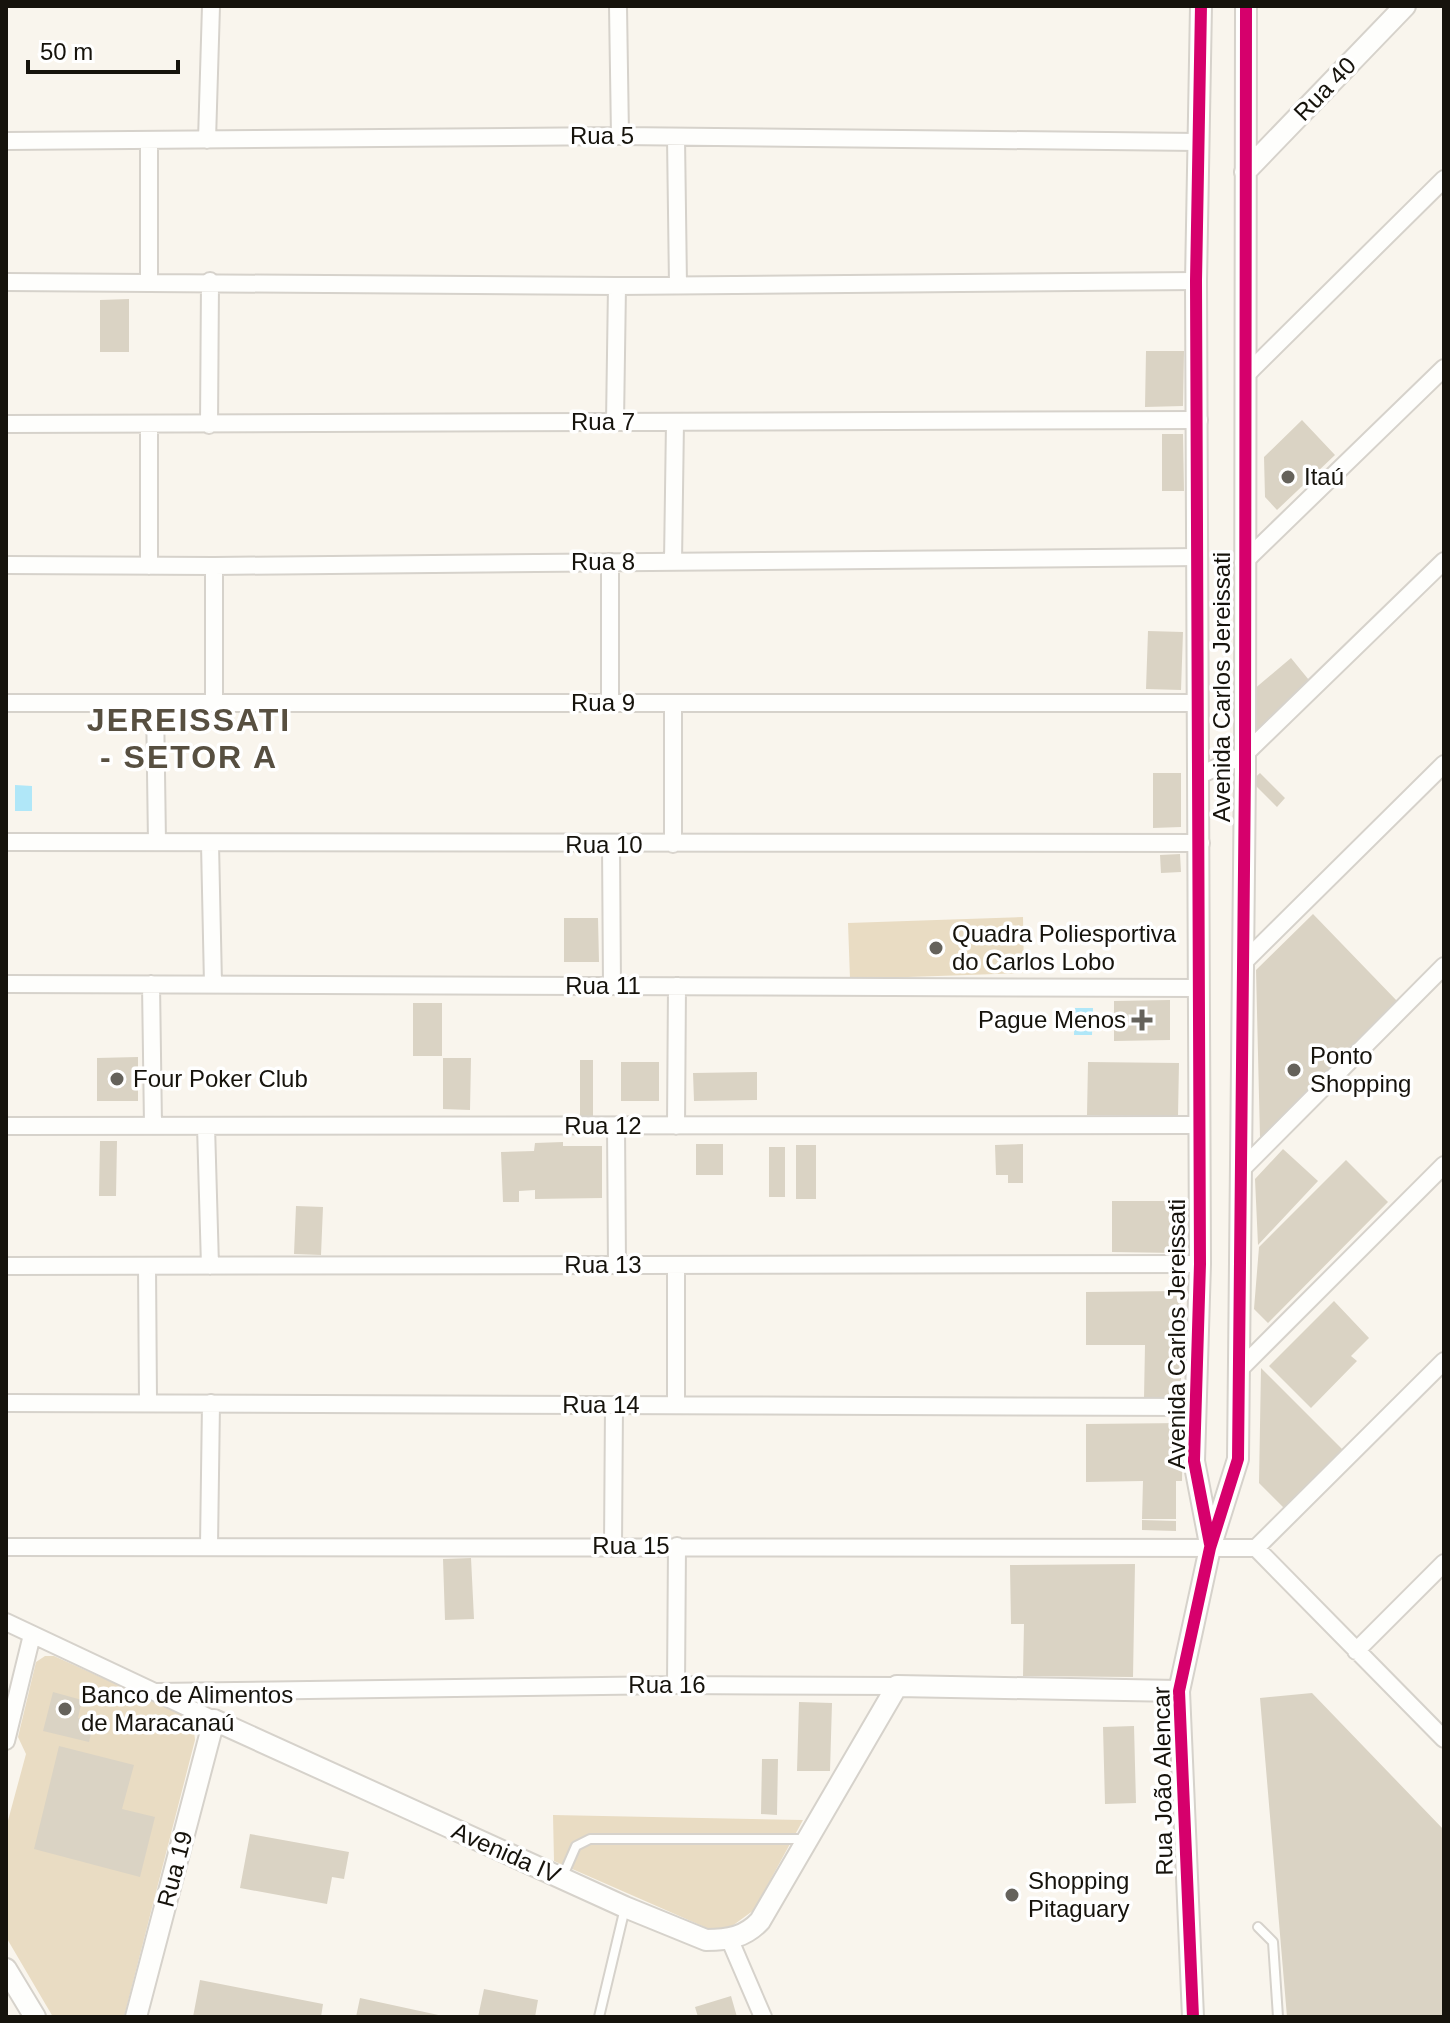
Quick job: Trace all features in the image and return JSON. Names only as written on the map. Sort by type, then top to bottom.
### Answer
[{"type":"street","points":[[207,140],[211,6]]},
{"type":"street","points":[[618,6],[620,136]]},
{"type":"street","name":"Avenida Carlos Jereissati","points":[[1201,6],[1196,281],[1201,843],[1200,1264],[1194,1461],[1210,1548]]},
{"type":"street","name":"Avenida Carlos Jereissati","points":[[1210,1548],[1238,1459],[1246,6]]},
{"type":"street","name":"Rua 40","points":[[1245,172],[1405,6]]},
{"type":"street","name":"Rua 5","points":[[6,141],[620,136],[1198,142]]},
{"type":"street","points":[[676,138],[678,285]]},
{"type":"street","points":[[149,142],[149,282]]},
{"type":"street","points":[[1244,377],[1444,179]]},
{"type":"street","points":[[209,425],[210,281]]},
{"type":"street","points":[[6,282],[617,286],[1196,281]]},
{"type":"street","points":[[615,422],[617,286]]},
{"type":"street","points":[[1243,563],[1444,368]]},
{"type":"street","name":"Rua 7","points":[[6,424],[1199,420]]},
{"type":"street","points":[[673,562],[675,422]]},
{"type":"street","points":[[149,425],[149,566]]},
{"type":"street","name":"Rua 8","points":[[6,565],[1199,557]]},
{"type":"street","points":[[1200,775],[1244,755],[1444,561]]},
{"type":"street","points":[[610,562],[610,703]]},
{"type":"street","points":[[214,566],[214,703]]},
{"type":"street","name":"Rua 9","points":[[6,703],[1199,703]]},
{"type":"street","points":[[155,703],[157,842]]},
{"type":"street","points":[[673,703],[673,844]]},
{"type":"street","points":[[1243,963],[1444,764]]},
{"type":"street","name":"Rua 10","points":[[6,842],[611,845],[1201,843]]},
{"type":"street","points":[[210,844],[213,984]]},
{"type":"street","points":[[611,845],[612,986]]},
{"type":"street","points":[[1241,1170],[1444,966]]},
{"type":"street","name":"Rua 11","points":[[6,984],[1200,988]]},
{"type":"street","points":[[151,984],[153,1125]]},
{"type":"street","points":[[676,1126],[677,986]]},
{"type":"street","name":"Rua 12","points":[[6,1126],[1199,1125]]},
{"type":"street","points":[[206,1126],[210,1266]]},
{"type":"street","points":[[616,1126],[617,1265]]},
{"type":"street","points":[[1240,1369],[1444,1165]]},
{"type":"street","name":"Rua 13","points":[[6,1266],[1200,1264]]},
{"type":"street","points":[[147,1266],[148,1401]]},
{"type":"street","points":[[676,1266],[676,1405]]},
{"type":"street","points":[[1444,1361],[1256,1548],[1444,1739]]},
{"type":"street","name":"Rua 14","points":[[6,1403],[148,1401],[1197,1407]]},
{"type":"street","points":[[209,1545],[211,1403]]},
{"type":"street","points":[[613,1546],[614,1405]]},
{"type":"street","points":[[676,1685],[677,1546]]},
{"type":"street","name":"Rua 15","points":[[6,1547],[1256,1548]]},
{"type":"street","name":"Rua João Alencar","points":[[1193,2017],[1179,1691],[1210,1548]]},
{"type":"street","points":[[1356,1651],[1444,1563]]},
{"type":"street","name":"Avenida IV","points":[[6,1622],[625,1907],[706,1940],[729,1938]]},
{"type":"street","points":[[6,1741],[32,1635]]},
{"type":"street","name":"Rua 16","points":[[156,1692],[676,1685],[1179,1691]]},
{"type":"street","points":[[763,2017],[729,1938],[749,1932],[760,1921],[897,1686]]},
{"type":"street","name":"Rua 19","points":[[136,2017],[214,1720]]},
{"type":"street","points":[[6,1969],[35,2017]]},
{"type":"lane","points":[[562,1878],[576,1846],[590,1839],[808,1839]]},
{"type":"lane","points":[[599,2017],[625,1907]]},
{"type":"lane","points":[[1258,1927],[1273,1942],[1278,2017]]},
{"type":"shaded area","name":"Quadra Poliesportiva do Carlos Lobo","points":[[1023,917],[1024,973],[850,979],[848,923]]},
{"type":"shaded area","points":[[45,1656],[54,1656],[182,1714],[193,1723],[195,1740],[124,2017],[53,2017],[6,1937],[6,1828],[26,1754],[18,1737],[36,1662]]},
{"type":"shaded area","points":[[553,1815],[803,1820],[754,1910],[728,1929],[709,1929],[554,1861]]},
{"type":"water","points":[[15,785],[32,786],[32,811],[15,811]]},
{"type":"water","points":[[1075,1008],[1093,1008],[1092,1035],[1074,1035]]},
{"type":"building","points":[[129,299],[129,352],[100,352],[100,300]]},
{"type":"building","points":[[1146,351],[1184,351],[1183,406],[1145,407]]},
{"type":"building","name":"Itaú","points":[[1302,420],[1335,455],[1277,510],[1265,497],[1264,457]]},
{"type":"building","points":[[1162,434],[1183,434],[1184,491],[1162,491]]},
{"type":"building","points":[[1148,631],[1183,632],[1181,690],[1146,689]]},
{"type":"building","points":[[1291,658],[1313,685],[1252,736],[1253,690]]},
{"type":"building","points":[[1153,773],[1181,773],[1181,827],[1153,828]]},
{"type":"building","points":[[1260,773],[1285,798],[1277,807],[1251,781]]},
{"type":"building","points":[[1180,854],[1181,872],[1161,873],[1160,855]]},
{"type":"building","name":"Ponto Shopping","points":[[1313,914],[1398,1002],[1260,1138],[1256,970]]},
{"type":"building","points":[[564,918],[598,918],[599,962],[564,962]]},
{"type":"building","name":"Pague Menos","points":[[1170,1000],[1170,1040],[1114,1041],[1114,1001]]},
{"type":"building","points":[[413,1003],[442,1003],[442,1056],[413,1056]]},
{"type":"building","name":"Four Poker Club","points":[[138,1057],[138,1101],[97,1101],[97,1058]]},
{"type":"building","points":[[443,1058],[471,1058],[470,1110],[443,1109]]},
{"type":"building","points":[[580,1060],[593,1060],[593,1119],[580,1119]]},
{"type":"building","points":[[621,1062],[659,1062],[659,1101],[621,1101]]},
{"type":"building","points":[[1088,1062],[1179,1063],[1178,1116],[1087,1115]]},
{"type":"building","points":[[757,1072],[757,1100],[694,1101],[693,1073]]},
{"type":"building","points":[[100,1141],[117,1141],[116,1196],[99,1196]]},
{"type":"building","points":[[563,1142],[563,1146],[602,1146],[602,1198],[535,1199],[535,1190],[519,1191],[519,1202],[503,1202],[501,1152],[534,1151],[535,1143]]},
{"type":"building","points":[[696,1144],[723,1144],[723,1175],[696,1175]]},
{"type":"building","points":[[1023,1144],[1023,1183],[1008,1183],[1008,1175],[996,1175],[995,1145]]},
{"type":"building","points":[[796,1145],[816,1145],[816,1199],[796,1199]]},
{"type":"building","points":[[769,1147],[785,1147],[785,1197],[769,1197]]},
{"type":"building","points":[[1283,1149],[1318,1181],[1258,1245],[1255,1179]]},
{"type":"building","points":[[1346,1160],[1388,1202],[1268,1323],[1254,1309],[1259,1247]]},
{"type":"building","points":[[1112,1201],[1177,1201],[1178,1253],[1112,1252]]},
{"type":"building","points":[[296,1206],[323,1207],[321,1255],[294,1254]]},
{"type":"building","points":[[1181,1291],[1181,1398],[1144,1398],[1145,1345],[1086,1345],[1086,1292]]},
{"type":"building","points":[[1334,1301],[1369,1338],[1351,1356],[1357,1361],[1311,1408],[1269,1366]]},
{"type":"building","points":[[1261,1368],[1343,1450],[1285,1509],[1259,1483]]},
{"type":"building","points":[[1183,1423],[1182,1481],[1176,1481],[1176,1519],[1142,1519],[1143,1481],[1086,1482],[1086,1424]]},
{"type":"building","points":[[1142,1520],[1176,1521],[1176,1531],[1142,1530]]},
{"type":"building","points":[[471,1558],[474,1619],[445,1620],[443,1559]]},
{"type":"building","points":[[1135,1564],[1133,1677],[1023,1676],[1024,1624],[1011,1624],[1010,1565]]},
{"type":"building","name":"Banco de Alimentos de Maracanaú","points":[[53,1692],[82,1700],[78,1718],[94,1722],[89,1742],[43,1731]]},
{"type":"building","points":[[1312,1693],[1444,1830],[1444,2017],[1287,2017],[1260,1698]]},
{"type":"building","points":[[799,1702],[832,1703],[830,1771],[797,1771]]},
{"type":"building","points":[[1134,1726],[1136,1803],[1105,1804],[1103,1727]]},
{"type":"building","points":[[59,1746],[134,1765],[122,1809],[155,1817],[140,1877],[34,1849]]},
{"type":"building","points":[[762,1759],[778,1759],[777,1815],[761,1814]]},
{"type":"building","points":[[250,1834],[349,1852],[344,1879],[332,1877],[327,1904],[240,1888]]},
{"type":"building","points":[[200,1980],[323,2004],[321,2017],[193,2017]]},
{"type":"building","points":[[484,1989],[538,2000],[535,2017],[478,2017]]},
{"type":"building","points":[[731,1996],[737,2017],[698,2017],[695,2007]]},
{"type":"building","points":[[360,1998],[443,2016],[443,2017],[356,2017]]},
{"type":"cycle path","points":[[1201,6],[1196,281],[1200,1264],[1194,1461],[1210,1544]]},
{"type":"cycle path","points":[[1193,2017],[1179,1691],[1210,1548],[1238,1459],[1245,771],[1246,6]]},
{"type":"place","name":"Itaú","points":[[1288,477]]},
{"type":"place","name":"Quadra Poliesportiva do Carlos Lobo","points":[[936,948]]},
{"type":"place","name":"Pague Menos","points":[[1142,1020]]},
{"type":"place","name":"Ponto Shopping","points":[[1294,1070]]},
{"type":"place","name":"Four Poker Club","points":[[117,1079]]},
{"type":"place","name":"Banco de Alimentos de Maracanaú","points":[[65,1709]]},
{"type":"place","name":"Shopping Pitaguary","points":[[1012,1895]]},
{"type":"district","name":"JEREISSATI - SETOR A","points":[[189,738]]}]
